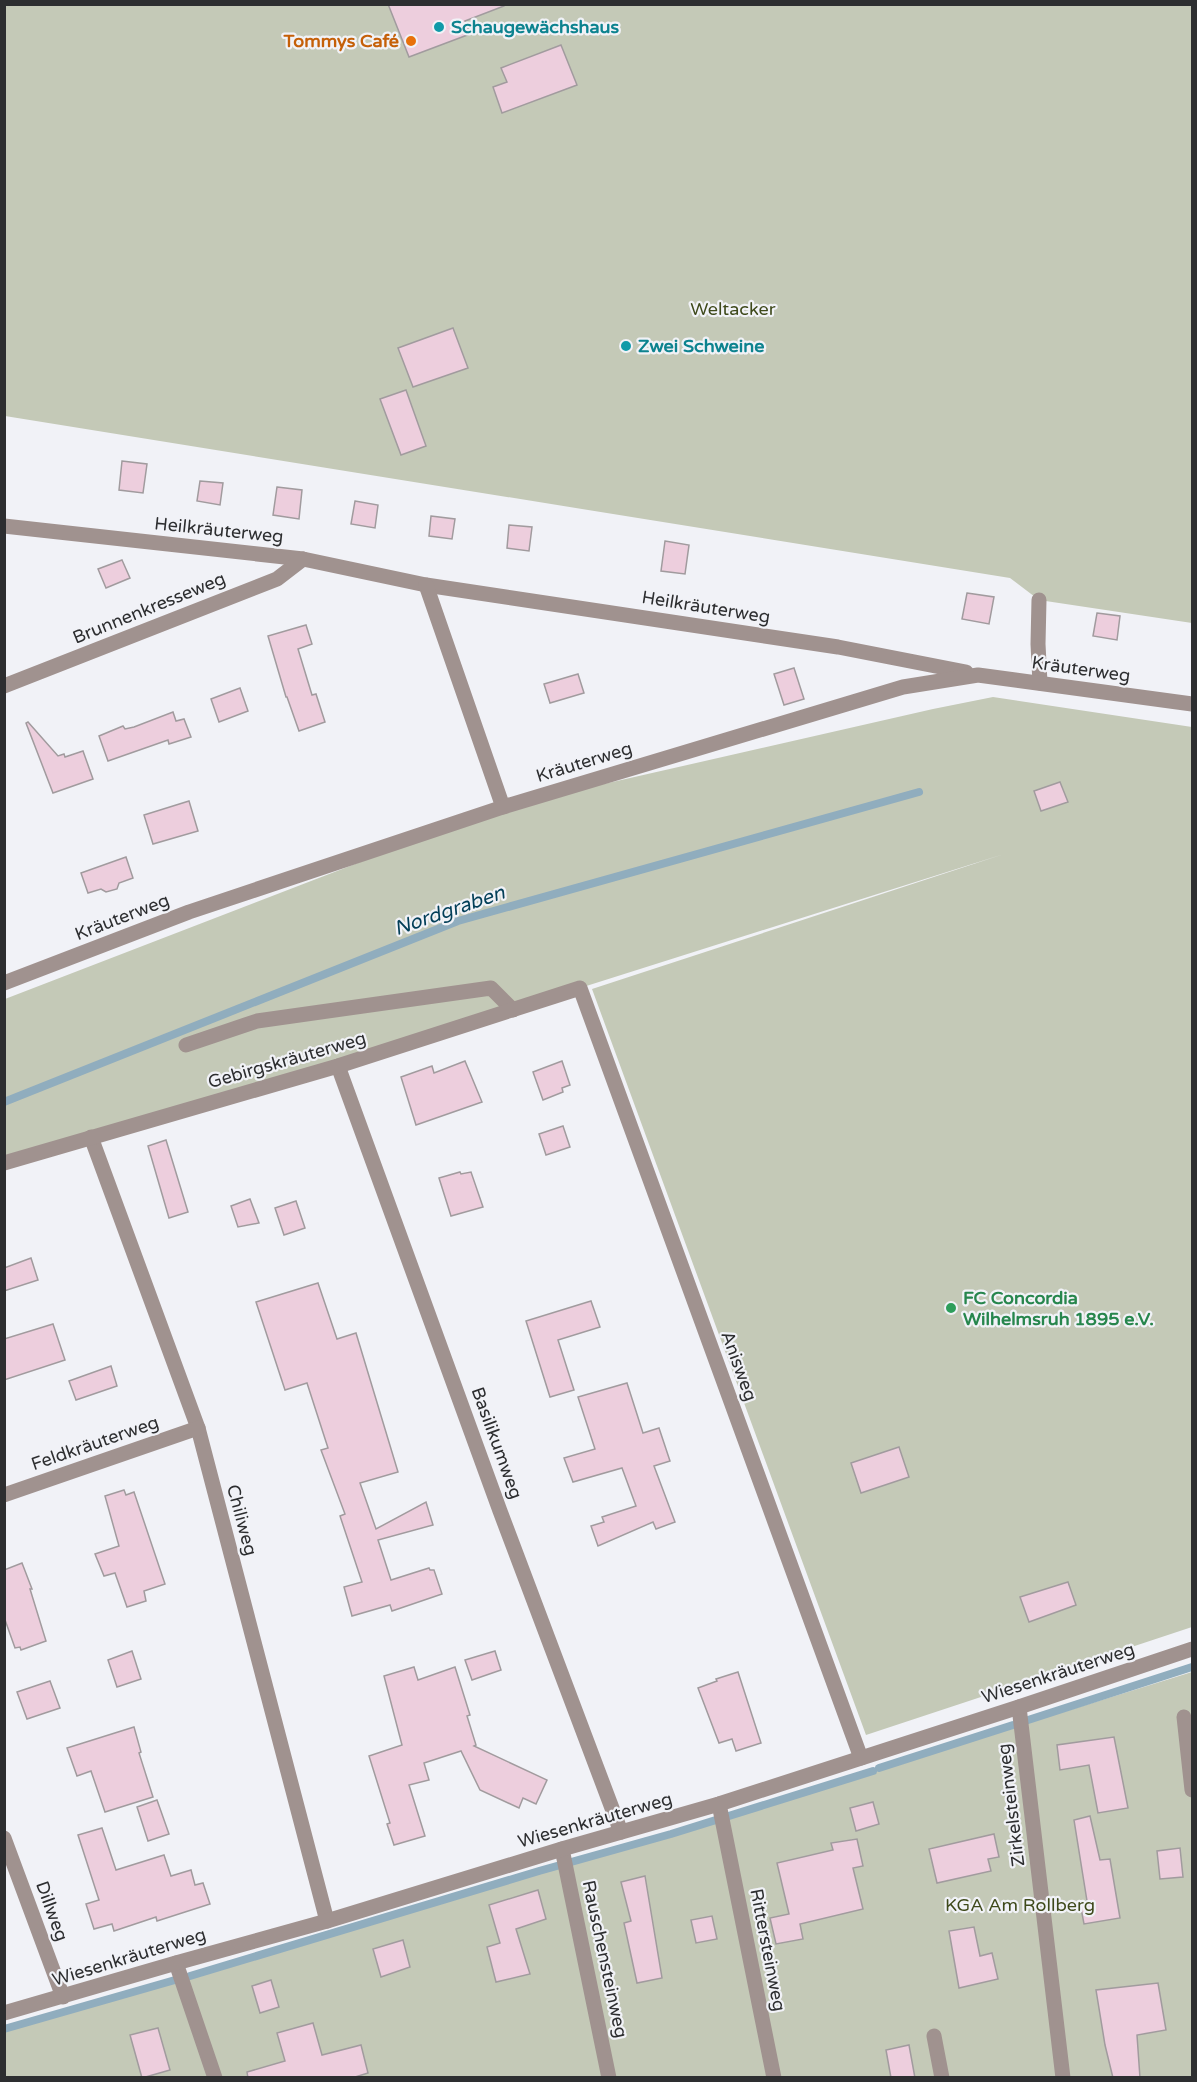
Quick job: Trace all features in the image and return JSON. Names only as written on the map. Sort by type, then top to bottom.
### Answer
[{"type":"lane","name":"Heilkräuterweg","points":[[4,526],[303,560],[426,585],[838,647],[978,675]]},
{"type":"lane","name":"Brunnenkresseweg","points":[[4,686],[277,579],[303,560]]},
{"type":"lane","points":[[426,585],[503,807]]},
{"type":"lane","points":[[1039,600],[1040,683]]},
{"type":"lane","name":"Kräuterweg","points":[[4,983],[189,912],[503,807],[903,687],[978,675],[1192,704]]},
{"type":"lane","points":[[186,1045],[257,1021],[491,988],[513,1010]]},
{"type":"lane","name":"Gebirgskräuterweg","points":[[4,1163],[338,1066],[579,988]]},
{"type":"lane","name":"Anisweg","points":[[579,988],[861,1758]]},
{"type":"lane","name":"Basilikumweg","points":[[338,1066],[500,1511],[621,1832]]},
{"type":"lane","name":"Chiliweg","points":[[91,1137],[198,1428],[327,1921]]},
{"type":"lane","name":"Feldkräuterweg","points":[[4,1495],[198,1428]]},
{"type":"lane","name":"Wiesenkräuterweg","points":[[4,2013],[327,1921],[565,1859],[621,1832],[719,1804],[1192,1649]]},
{"type":"lane","name":"Zirkelsteinweg","points":[[1019,1707],[1064,2078]]},
{"type":"lane","points":[[1184,1717],[1192,1790]]},
{"type":"lane","name":"Rittersteinweg","points":[[719,1804],[774,2078]]},
{"type":"lane","name":"Dillweg","points":[[4,1838],[63,1997]]},
{"type":"lane","name":"Rauschensteinweg","points":[[565,1859],[609,2078]]},
{"type":"lane","points":[[176,1963],[215,2078]]},
{"type":"lane","points":[[934,2036],[942,2078]]},
{"type":"green space","name":"Weltacker","points":[[4,5],[1192,5],[1192,623],[1039,600],[1010,578],[5,416]]},
{"type":"green space","name":"FC Concordia Wilhelmsruh 1895 e.V.","points":[[993,697],[1192,727],[1192,1627],[866,1735],[592,989],[1004,854],[580,988],[5,1163],[5,999],[503,807]]},
{"type":"green space","name":"KGA Am Rollberg","points":[[1192,1672],[1192,2077],[5,2078],[5,2029],[671,1834]]},
{"type":"building","name":"Schaugewächshaus","points":[[388,4],[504,4],[504,6],[465,21],[470,34],[409,57]]},
{"type":"building","points":[[561,45],[577,85],[502,113],[493,87],[507,82],[501,68]]},
{"type":"building","points":[[453,328],[468,368],[413,387],[398,348]]},
{"type":"building","points":[[406,390],[426,446],[401,455],[380,399]]},
{"type":"building","points":[[122,461],[147,464],[143,493],[119,490]]},
{"type":"building","points":[[200,481],[223,483],[220,505],[197,501]]},
{"type":"building","points":[[277,487],[302,490],[299,519],[273,515]]},
{"type":"building","points":[[355,501],[378,505],[375,528],[351,524]]},
{"type":"building","points":[[431,516],[455,519],[452,539],[429,536]]},
{"type":"building","points":[[509,525],[532,527],[529,551],[507,548]]},
{"type":"building","points":[[665,541],[689,545],[685,574],[661,571]]},
{"type":"building","points":[[122,560],[130,578],[106,588],[98,569]]},
{"type":"building","points":[[967,593],[994,597],[989,624],[962,619]]},
{"type":"building","points":[[1097,613],[1120,616],[1117,640],[1093,636]]},
{"type":"building","points":[[306,625],[312,644],[298,649],[312,695],[316,694],[325,722],[299,731],[286,697],[268,636]]},
{"type":"building","points":[[794,668],[804,699],[784,705],[774,674]]},
{"type":"building","points":[[578,674],[584,693],[550,703],[544,684]]},
{"type":"building","points":[[240,688],[248,711],[219,722],[211,699]]},
{"type":"building","points":[[173,712],[176,721],[184,719],[191,737],[169,744],[168,740],[108,761],[99,736],[123,726],[125,729],[134,727]]},
{"type":"building","points":[[28,722],[58,756],[64,754],[65,757],[83,751],[93,779],[53,793],[26,723]]},
{"type":"building","points":[[1060,782],[1068,802],[1041,811],[1034,791]]},
{"type":"building","points":[[189,801],[198,831],[153,844],[144,815]]},
{"type":"building","points":[[126,857],[133,878],[119,883],[117,889],[106,892],[101,889],[88,893],[81,873]]},
{"type":"building","points":[[465,1061],[482,1102],[416,1125],[401,1077],[432,1066],[434,1073]]},
{"type":"building","points":[[562,1061],[570,1085],[562,1088],[563,1092],[543,1100],[533,1072]]},
{"type":"building","points":[[563,1126],[570,1147],[546,1155],[539,1134]]},
{"type":"building","points":[[166,1140],[188,1212],[169,1218],[148,1146]]},
{"type":"building","points":[[460,1172],[461,1174],[471,1172],[483,1207],[451,1216],[439,1178]]},
{"type":"building","points":[[250,1199],[259,1223],[238,1227],[231,1206]]},
{"type":"building","points":[[296,1201],[305,1228],[284,1235],[275,1208]]},
{"type":"building","points":[[31,1258],[38,1280],[4,1291],[4,1268]]},
{"type":"building","points":[[318,1283],[337,1339],[356,1333],[398,1472],[360,1483],[376,1529],[426,1502],[433,1525],[378,1540],[391,1580],[429,1568],[434,1570],[442,1594],[392,1611],[390,1605],[352,1616],[344,1587],[362,1582],[340,1516],[345,1514],[321,1450],[328,1448],[307,1383],[285,1390],[256,1302]]},
{"type":"building","points":[[591,1301],[600,1327],[558,1340],[574,1390],[550,1397],[526,1321]]},
{"type":"building","points":[[53,1324],[65,1360],[4,1380],[4,1339]]},
{"type":"building","points":[[111,1366],[117,1386],[76,1400],[69,1381]]},
{"type":"building","points":[[627,1383],[643,1433],[659,1428],[670,1461],[654,1466],[675,1522],[656,1529],[653,1522],[598,1546],[591,1526],[604,1522],[602,1517],[636,1506],[622,1468],[573,1482],[564,1458],[595,1449],[578,1397]]},
{"type":"building","points":[[899,1447],[909,1477],[861,1493],[851,1463]]},
{"type":"building","points":[[124,1490],[126,1495],[134,1492],[165,1584],[144,1591],[146,1601],[127,1607],[115,1573],[104,1576],[95,1554],[119,1546],[105,1496]]},
{"type":"building","points":[[22,1563],[32,1589],[30,1589],[46,1641],[21,1650],[20,1647],[15,1648],[4,1617],[4,1570]]},
{"type":"building","points":[[1068,1582],[1076,1605],[1029,1622],[1020,1597]]},
{"type":"building","points":[[132,1651],[141,1679],[117,1687],[108,1660]]},
{"type":"building","points":[[495,1651],[501,1670],[472,1680],[465,1660]]},
{"type":"building","points":[[414,1667],[418,1680],[455,1667],[470,1715],[467,1716],[476,1745],[474,1746],[547,1780],[536,1804],[523,1798],[519,1808],[480,1790],[461,1751],[424,1763],[429,1780],[409,1785],[425,1836],[394,1845],[387,1824],[390,1823],[369,1756],[402,1745],[384,1676]]},
{"type":"building","points":[[738,1672],[761,1743],[736,1751],[732,1739],[719,1743],[698,1688]]},
{"type":"building","points":[[50,1681],[60,1708],[27,1719],[17,1692]]},
{"type":"building","points":[[134,1727],[141,1752],[139,1753],[153,1797],[105,1812],[91,1771],[77,1776],[67,1748]]},
{"type":"building","points":[[1114,1737],[1128,1808],[1098,1813],[1089,1765],[1060,1770],[1057,1745]]},
{"type":"building","points":[[157,1800],[169,1834],[148,1841],[137,1807]]},
{"type":"building","points":[[873,1802],[879,1824],[856,1831],[850,1808]]},
{"type":"building","points":[[1090,1816],[1100,1860],[1110,1859],[1120,1918],[1084,1924],[1080,1903],[1087,1901],[1074,1820]]},
{"type":"building","points":[[102,1828],[116,1870],[164,1855],[171,1876],[191,1870],[195,1885],[203,1883],[210,1904],[157,1921],[156,1917],[114,1931],[112,1924],[94,1929],[86,1904],[99,1900],[78,1835]]},
{"type":"building","points":[[994,1834],[999,1857],[988,1859],[991,1871],[937,1883],[929,1849]]},
{"type":"building","points":[[857,1839],[863,1866],[853,1868],[863,1909],[800,1924],[803,1939],[776,1944],[770,1918],[789,1914],[777,1863],[833,1850],[831,1843]]},
{"type":"building","points":[[1180,1848],[1183,1877],[1160,1879],[1157,1851]]},
{"type":"building","points":[[645,1876],[662,1978],[637,1983],[624,1923],[631,1921],[621,1882]]},
{"type":"building","points":[[538,1890],[546,1919],[516,1929],[530,1974],[496,1982],[487,1947],[500,1943],[489,1905]]},
{"type":"building","points":[[712,1916],[717,1939],[696,1943],[691,1920]]},
{"type":"building","points":[[974,1927],[980,1956],[992,1953],[998,1979],[959,1988],[949,1931]]},
{"type":"building","points":[[403,1940],[410,1967],[381,1977],[373,1949]]},
{"type":"building","points":[[271,1980],[279,2007],[260,2013],[252,1986]]},
{"type":"building","points":[[1158,1983],[1166,2030],[1137,2035],[1140,2078],[1113,2078],[1096,1990]]},
{"type":"building","points":[[313,2023],[322,2055],[361,2045],[368,2073],[352,2078],[248,2078],[247,2072],[285,2061],[277,2033]]},
{"type":"building","points":[[158,2028],[170,2070],[142,2078],[130,2035]]},
{"type":"building","points":[[909,2045],[915,2078],[891,2078],[886,2050]]},
{"type":"waterway","name":"Nordgraben","points":[[4,1102],[458,921],[919,792]]},
{"type":"waterway","points":[[1025,1721],[1192,1667]]},
{"type":"waterway","points":[[879,1768],[1013,1725]]},
{"type":"waterway","points":[[190,1976],[539,1871],[671,1834],[873,1771]]},
{"type":"waterway","points":[[4,2029],[175,1980]]},
{"type":"place","name":"Schaugewächshaus","points":[[439,27]]},
{"type":"place","name":"Tommys Café","points":[[411,41]]},
{"type":"place","name":"Zwei Schweine","points":[[626,346]]},
{"type":"place","name":"FC Concordia Wilhelmsruh 1895 e.V.","points":[[951,1308]]}]
